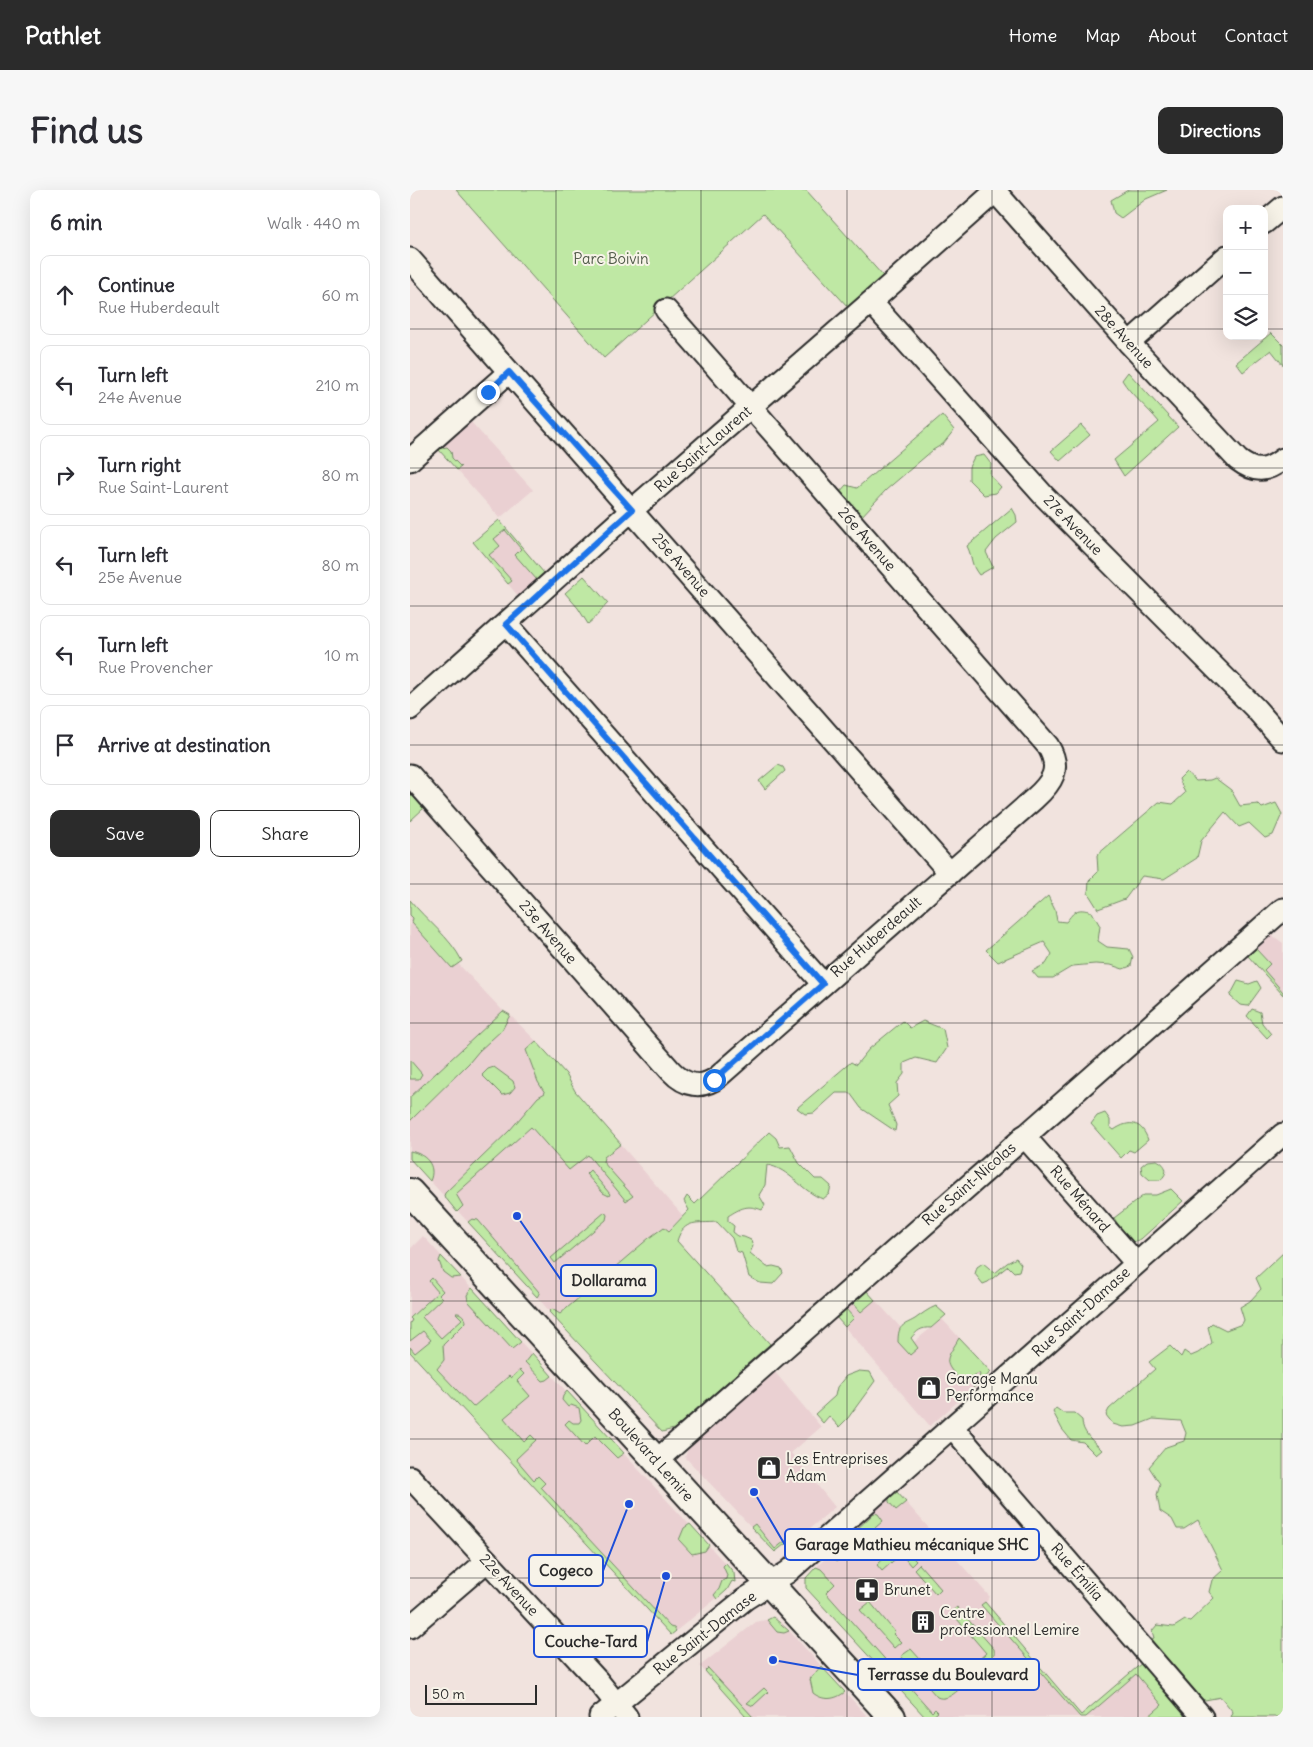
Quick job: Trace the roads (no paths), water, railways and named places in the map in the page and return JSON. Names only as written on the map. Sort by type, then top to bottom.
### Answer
[{"type":"main road","name":"Boulevard Lemire","points":[[410,1192],[892,1717]]},
{"type":"street","name":"Rue Saint-Laurent","points":[[410,709],[632,510],[871,302],[995,190]]},
{"type":"street","name":"28e Avenue","points":[[995,190],[1129,343],[1238,460],[1247,467],[1263,470],[1283,459]]},
{"type":"street","points":[[1268,220],[1283,207]]},
{"type":"street","name":"25e Avenue","points":[[410,258],[950,873]]},
{"type":"street","points":[[1129,343],[1223,260]]},
{"type":"street","name":"27e Avenue","points":[[871,302],[1044,496],[1255,708],[1283,740]]},
{"type":"street","name":"26e Avenue","points":[[666,310],[1048,746],[1052,755],[1054,775]]},
{"type":"street","points":[[410,460],[509,372]]},
{"type":"street","points":[[506,624],[823,984]]},
{"type":"street","name":"Rue Huberdeault","points":[[689,1083],[703,1084],[714,1080],[1040,793],[1052,781],[1054,775]]},
{"type":"street","name":"23e Avenue","points":[[410,776],[671,1071],[682,1081],[689,1083]]},
{"type":"street","name":"Rue Saint-Nicolas","points":[[656,1461],[1283,909]]},
{"type":"street","name":"Rue Saint-Damase","points":[[600,1717],[622,1710],[745,1599],[788,1572],[1283,1134]]},
{"type":"street","name":"Rue Ménard","points":[[1024,1136],[1136,1263]]},
{"type":"street","name":"Rue Émilia","points":[[952,1427],[1202,1717]]},
{"type":"street","name":"22e Avenue","points":[[410,1478],[622,1710]]},
{"type":"street","points":[[410,1627],[486,1561]]},
{"type":"place","name":"Dollarama","points":[[517,1216]]},
{"type":"place","name":"Garage Manu Performance","points":[[929,1388]]},
{"type":"place","name":"Les Entreprises Adam","points":[[769,1468]]},
{"type":"place","name":"Garage Mathieu mécanique SHC","points":[[754,1492]]},
{"type":"place","name":"Cogeco","points":[[629,1504]]},
{"type":"place","name":"Couche-Tard","points":[[666,1576]]},
{"type":"place","name":"Brunet","points":[[867,1590]]},
{"type":"place","name":"Centre professionnel Lemire","points":[[923,1622]]},
{"type":"place","name":"Terrasse du Boulevard","points":[[773,1660]]},
{"type":"park label","name":"Parc Boivin","points":[[611,259]]}]
